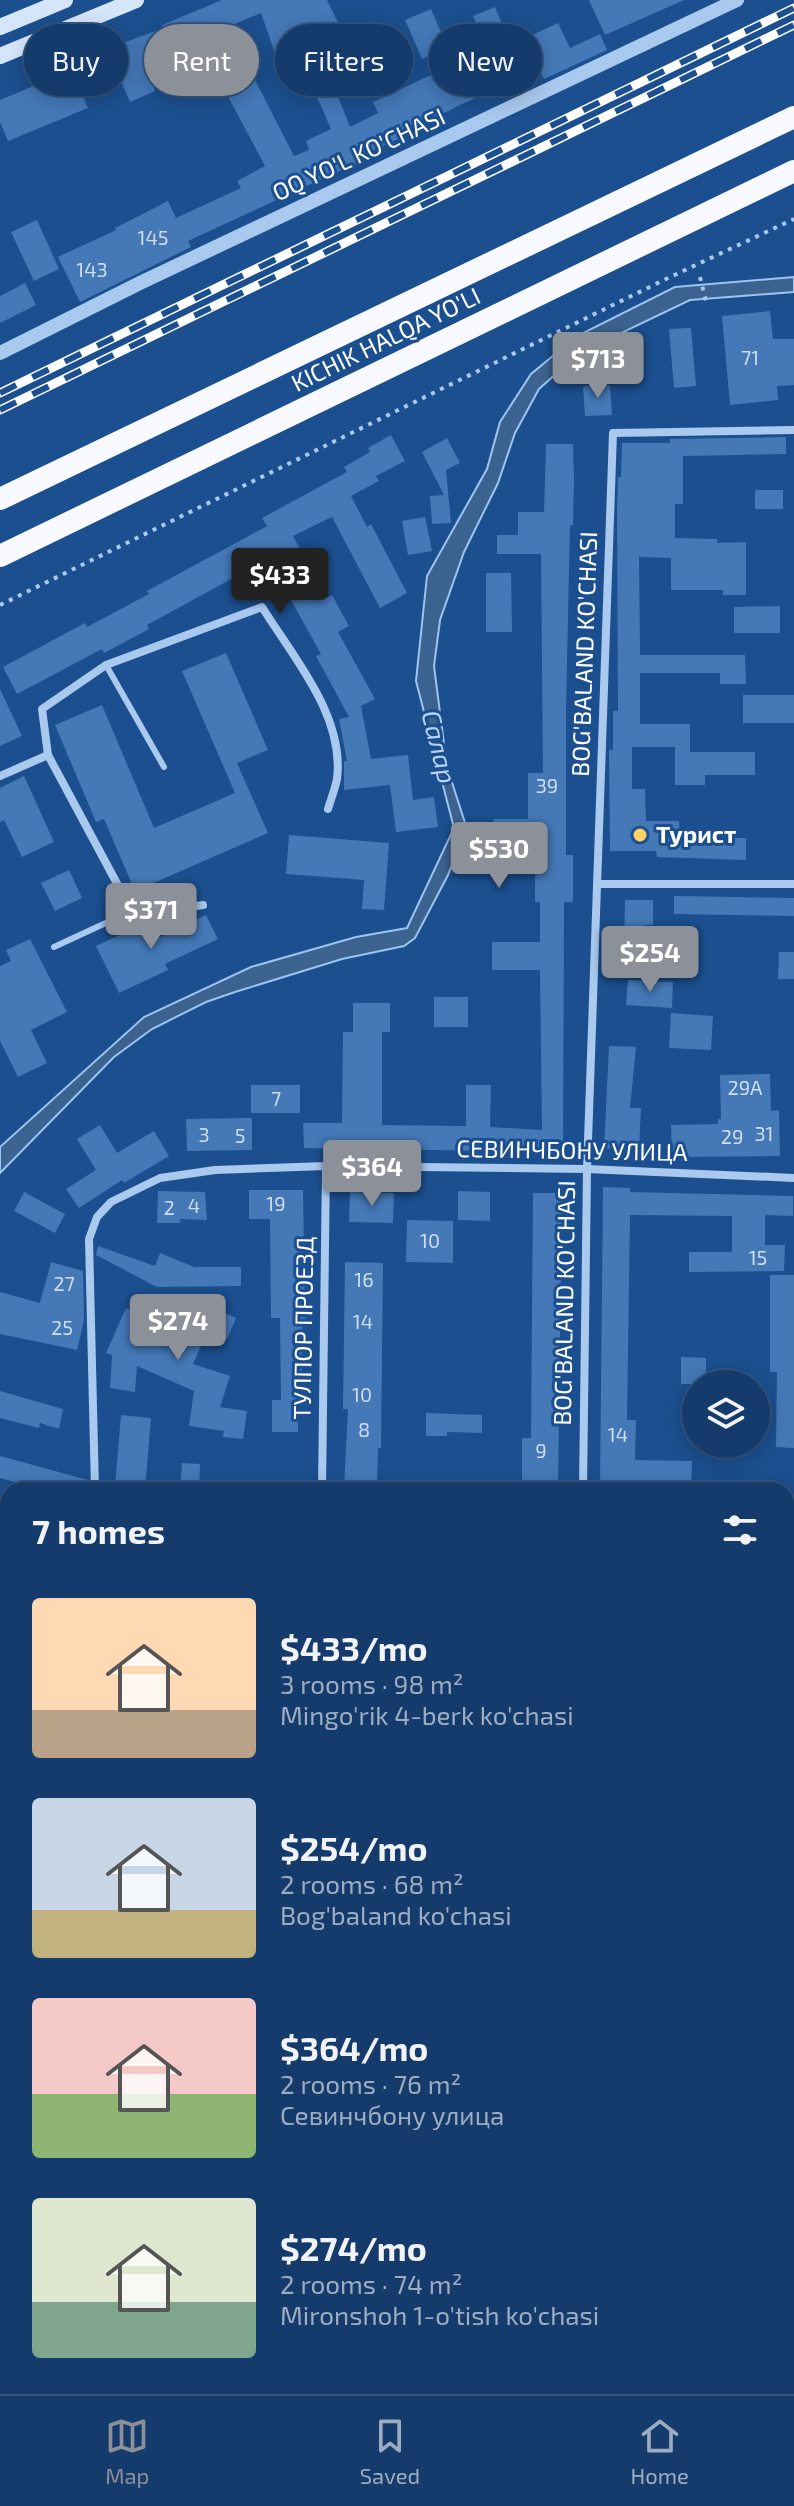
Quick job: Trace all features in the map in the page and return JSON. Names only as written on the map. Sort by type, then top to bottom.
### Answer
[{"type":"highway","name":"KICHIK HALQA YO'LI","points":[[0,499],[794,117]]},
{"type":"highway","name":"KICHIK HALQA YO'LI","points":[[0,556],[794,171]]},
{"type":"main road","points":[[0,27],[65,0]]},
{"type":"main road","points":[[0,56],[136,0]]},
{"type":"street","name":"OQ YO'L KO'CHASI","points":[[0,353],[142,282],[737,0]]},
{"type":"street","name":"BOG'BALAND KO'CHASI","points":[[583,1482],[587,1169],[613,433],[794,430]]},
{"type":"street","points":[[203,905],[144,914],[128,904],[48,755],[42,709],[106,665],[262,607],[319,699],[335,736],[337,778],[328,809]]},
{"type":"street","points":[[0,776],[48,755]]},
{"type":"street","points":[[597,884],[794,884]]},
{"type":"street","name":"СЕВИНЧБОНУ УЛИЦА","points":[[95,1482],[89,1239],[97,1217],[111,1202],[160,1178],[215,1170],[326,1166],[587,1169],[794,1178]]},
{"type":"street","name":"ТУЛПОР ПРОЕЗД","points":[[322,1482],[326,1166]]},
{"type":"lane","points":[[106,665],[164,767]]},
{"type":"lane","points":[[54,947],[110,921],[128,904]]},
{"type":"path","points":[[0,605],[794,219]]},
{"type":"path","points":[[700,277],[706,301]]},
{"type":"water","name":"Салар","points":[[794,277],[794,292],[690,300],[598,344],[539,389],[515,433],[498,483],[464,552],[440,620],[434,666],[447,767],[467,829],[448,875],[415,938],[404,946],[342,959],[206,1002],[152,1029],[114,1057],[0,1173],[0,1147],[144,1017],[251,967],[356,937],[407,928],[454,828],[416,681],[427,576],[487,469],[500,422],[531,374],[577,336],[675,287]]},
{"type":"building","points":[[222,0],[327,0],[339,24],[275,24],[275,53],[261,13],[235,24],[164,24]]},
{"type":"building","points":[[589,0],[684,0],[605,35]]},
{"type":"building","points":[[495,7],[502,24],[476,24],[473,16]]},
{"type":"building","points":[[431,9],[438,24],[429,24],[429,56],[422,59],[413,38],[413,24],[407,24],[405,20]]},
{"type":"building","points":[[558,23],[570,48],[600,34],[607,50],[544,79],[542,30]]},
{"type":"building","points":[[144,35],[144,96],[130,102],[127,96],[128,41]]},
{"type":"building","points":[[429,76],[429,96],[480,96],[414,128],[416,131],[361,156],[363,160],[188,241],[191,247],[80,302],[58,257],[168,201],[176,218],[241,188],[237,181],[265,166],[228,96],[259,96],[259,88],[294,156],[309,150],[306,141],[331,129],[317,96],[338,96],[350,127],[378,113],[373,102],[386,96],[413,96],[413,83]]},
{"type":"building","points":[[24,90],[24,96],[83,96],[88,108],[8,141],[0,122],[0,100]]},
{"type":"building","points":[[37,220],[59,269],[34,281],[11,232]]},
{"type":"building","points":[[25,283],[36,305],[0,323],[0,296]]},
{"type":"building","points":[[770,311],[773,339],[794,339],[794,385],[777,386],[778,400],[730,405],[722,316]]},
{"type":"building","points":[[691,328],[696,386],[674,388],[669,329]]},
{"type":"building","points":[[610,385],[612,415],[585,416],[583,386]]},
{"type":"building","points":[[391,435],[405,461],[376,476],[379,481],[351,496],[367,527],[371,524],[407,593],[380,608],[332,517],[293,536],[327,598],[332,595],[349,626],[338,632],[375,699],[361,706],[371,759],[408,755],[413,800],[434,797],[438,827],[396,832],[390,785],[344,790],[344,761],[347,761],[339,719],[349,717],[316,656],[321,654],[268,559],[147,625],[149,629],[104,653],[102,649],[17,694],[3,667],[85,623],[87,627],[149,594],[147,591],[267,526],[262,518],[347,472],[344,467]]},
{"type":"building","points":[[786,437],[786,454],[683,456],[683,504],[675,504],[675,538],[717,539],[717,543],[746,542],[746,595],[723,595],[723,590],[671,590],[671,558],[639,557],[640,655],[745,655],[746,684],[720,684],[720,673],[640,673],[640,724],[690,724],[690,752],[755,752],[755,775],[705,775],[705,785],[675,785],[675,747],[632,747],[632,789],[645,789],[646,821],[679,821],[680,842],[723,842],[723,838],[746,838],[746,860],[657,857],[656,851],[610,851],[609,750],[613,750],[613,711],[618,711],[617,511],[622,443]]},
{"type":"building","points":[[447,438],[460,463],[446,470],[451,523],[432,524],[430,496],[444,495],[422,452]]},
{"type":"building","points":[[546,444],[573,444],[574,479],[566,709],[566,855],[573,855],[573,902],[564,902],[563,1152],[304,1148],[303,1123],[342,1123],[343,1032],[353,1032],[353,1003],[390,1003],[390,1032],[382,1032],[382,1125],[466,1126],[466,1085],[491,1085],[490,1127],[542,1130],[540,970],[492,970],[492,942],[540,942],[540,902],[535,902],[535,850],[493,850],[493,819],[528,819],[528,773],[543,773],[541,554],[497,554],[497,535],[518,535],[518,512],[544,512]]},
{"type":"building","points":[[755,490],[783,490],[783,509],[755,509]]},
{"type":"building","points":[[425,517],[432,551],[408,555],[402,521]]},
{"type":"building","points":[[486,573],[511,573],[512,632],[486,632]]},
{"type":"building","points":[[780,606],[780,633],[734,633],[734,607]]},
{"type":"building","points":[[226,653],[268,750],[237,763],[268,833],[135,891],[104,819],[96,822],[55,725],[102,705],[154,828],[235,793],[182,671]]},
{"type":"building","points":[[0,689],[22,736],[0,746]]},
{"type":"building","points":[[743,695],[794,695],[794,723],[743,723]]},
{"type":"building","points":[[24,776],[54,842],[22,857],[4,820],[0,822],[0,788]]},
{"type":"building","points":[[289,835],[389,843],[384,910],[362,909],[364,880],[286,874]]},
{"type":"building","points":[[69,870],[82,898],[55,911],[41,883]]},
{"type":"building","points":[[674,896],[794,898],[794,916],[674,914]]},
{"type":"building","points":[[625,900],[653,900],[653,925],[644,925],[642,974],[608,972],[609,943],[624,944]]},
{"type":"building","points":[[206,915],[218,939],[165,964],[168,970],[119,993],[96,946],[145,923],[153,940]]},
{"type":"building","points":[[30,939],[67,1012],[31,1030],[47,1063],[18,1077],[0,1041],[0,966],[11,961],[6,950]]},
{"type":"building","points":[[779,952],[794,952],[794,979],[778,979]]},
{"type":"building","points":[[628,980],[673,982],[672,1008],[626,1005]]},
{"type":"building","points":[[434,997],[468,997],[468,1027],[434,1027]]},
{"type":"building","points":[[671,1013],[713,1016],[711,1050],[669,1048]]},
{"type":"building","points":[[609,1046],[636,1047],[630,1108],[641,1108],[639,1150],[604,1148]]},
{"type":"building","points":[[770,1074],[771,1111],[779,1110],[780,1156],[672,1157],[671,1125],[718,1124],[718,1119],[721,1119],[720,1075]]},
{"type":"building","points":[[251,1085],[300,1085],[300,1113],[251,1113]]},
{"type":"building","points":[[252,1118],[252,1150],[187,1151],[186,1119]]},
{"type":"building","points":[[100,1125],[117,1153],[154,1131],[169,1156],[124,1183],[122,1180],[79,1208],[66,1189],[96,1170],[77,1139]]},
{"type":"building","points":[[603,1187],[630,1188],[630,1192],[793,1196],[793,1216],[765,1215],[765,1245],[785,1245],[784,1271],[689,1272],[689,1252],[732,1252],[732,1216],[630,1215],[627,1420],[636,1420],[635,1460],[692,1461],[691,1482],[600,1482]]},
{"type":"building","points":[[249,1190],[303,1190],[305,1319],[302,1319],[302,1396],[298,1396],[298,1432],[272,1432],[272,1400],[281,1400],[280,1318],[271,1318],[270,1219],[249,1219]]},
{"type":"building","points":[[158,1191],[205,1192],[207,1220],[180,1219],[180,1223],[157,1223]]},
{"type":"building","points":[[458,1191],[490,1192],[490,1221],[458,1220]]},
{"type":"building","points":[[24,1192],[65,1214],[55,1233],[14,1211]]},
{"type":"building","points":[[350,1192],[394,1193],[393,1223],[349,1222]]},
{"type":"building","points":[[533,1193],[562,1193],[558,1482],[522,1482],[522,1438],[531,1438]]},
{"type":"building","points":[[407,1220],[453,1221],[453,1263],[406,1262]]},
{"type":"building","points":[[98,1246],[155,1266],[160,1253],[194,1267],[241,1267],[241,1286],[157,1287],[96,1255]]},
{"type":"building","points":[[51,1262],[83,1271],[84,1320],[77,1350],[0,1334],[0,1292],[40,1303]]},
{"type":"building","points":[[345,1262],[383,1263],[381,1448],[378,1448],[377,1482],[344,1482],[348,1409],[343,1409]]},
{"type":"building","points":[[770,1275],[794,1275],[794,1448],[776,1447],[777,1372],[770,1370]]},
{"type":"building","points":[[193,1299],[236,1318],[227,1339],[208,1330],[193,1364],[230,1376],[220,1407],[247,1411],[243,1439],[223,1437],[224,1431],[189,1426],[194,1391],[137,1366],[135,1392],[110,1388],[112,1355],[106,1353],[126,1308],[180,1331]]},
{"type":"building","points":[[681,1357],[706,1358],[706,1370],[682,1370],[681,1384]]},
{"type":"building","points":[[0,1391],[63,1409],[59,1429],[40,1423],[39,1428],[0,1418]]},
{"type":"building","points":[[426,1413],[482,1415],[482,1433],[447,1432],[447,1436],[426,1436]]},
{"type":"building","points":[[121,1415],[151,1418],[146,1482],[115,1482]]},
{"type":"building","points":[[0,1456],[88,1482],[15,1482],[0,1478]]},
{"type":"building","points":[[182,1463],[200,1464],[199,1482],[181,1482]]},
{"type":"railway","points":[[0,393],[794,8]]},
{"type":"railway","points":[[0,410],[794,25]]},
{"type":"place","name":"Турист","points":[[640,835]]}]
